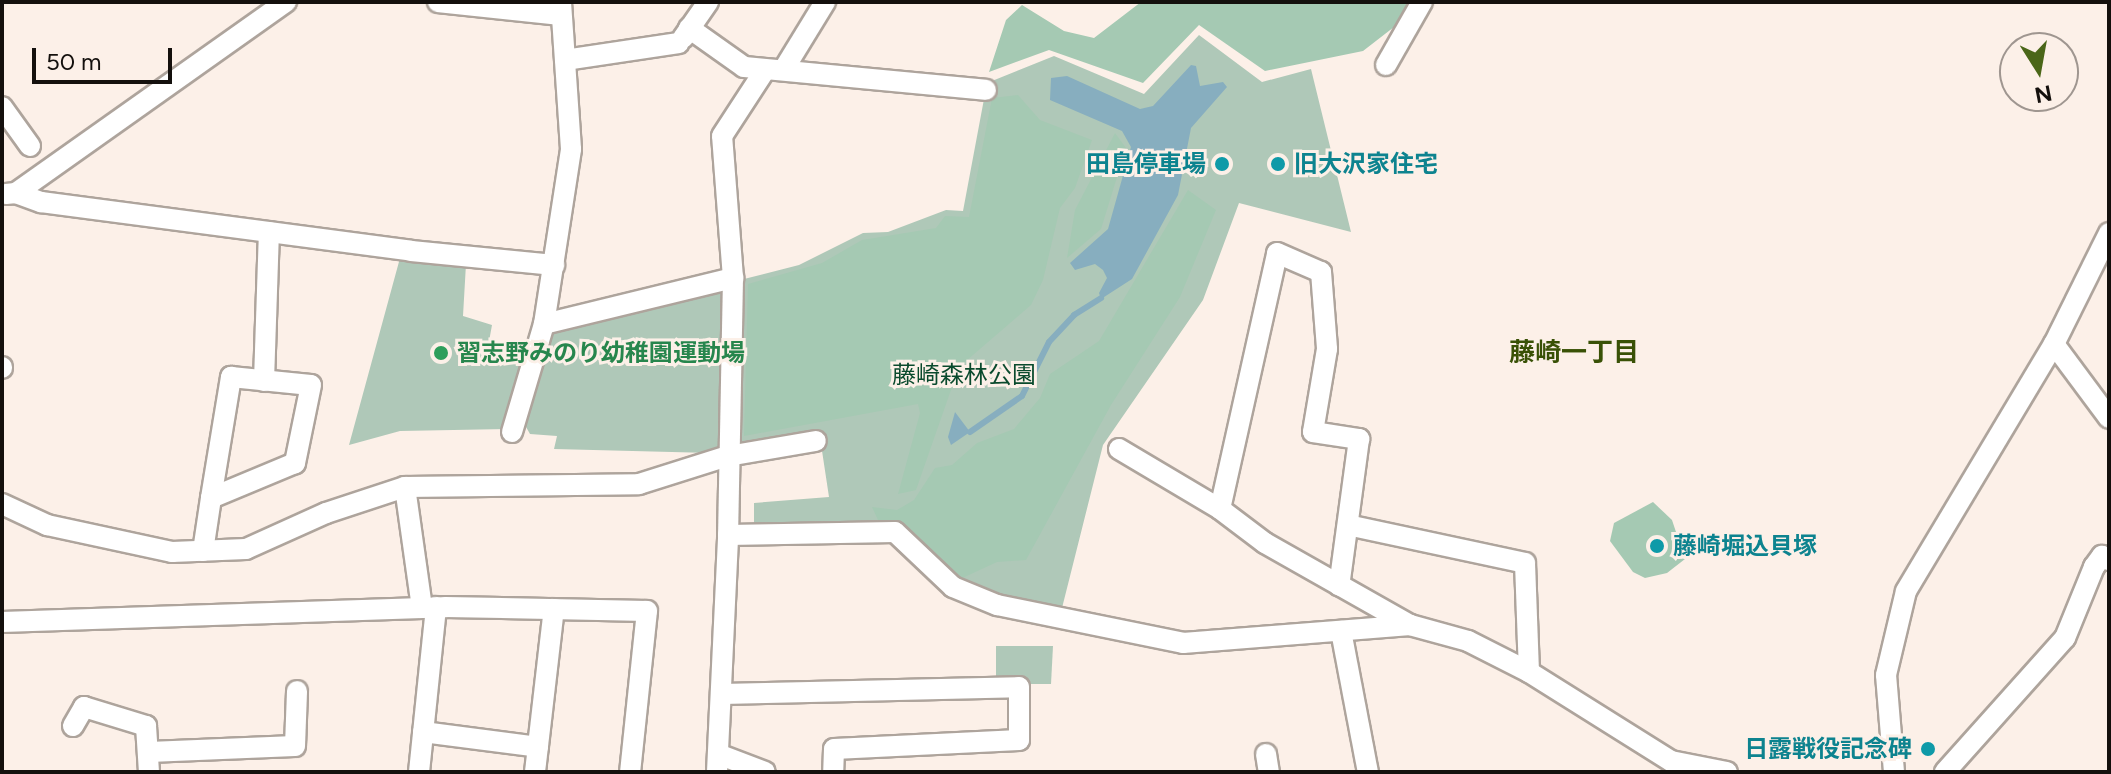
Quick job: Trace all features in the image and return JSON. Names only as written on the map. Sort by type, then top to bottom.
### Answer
[{"type":"street","points":[[9,194],[286,2]]},
{"type":"street","points":[[438,2],[561,9],[571,149],[544,324],[512,432]]},
{"type":"street","points":[[680,42],[708,2]]},
{"type":"street","points":[[765,772],[717,763],[728,535],[733,278],[722,136],[825,2]]},
{"type":"street","points":[[1386,65],[1422,2]]},
{"type":"street","points":[[565,60],[680,42],[744,67],[986,90]]},
{"type":"street","points":[[2,107],[30,146]]},
{"type":"street","points":[[9,194],[41,202],[269,232],[554,265]]},
{"type":"street","points":[[264,381],[269,232]]},
{"type":"street","points":[[1894,772],[1886,675],[1906,591],[2054,344],[2109,233]]},
{"type":"street","points":[[1220,509],[1277,253],[1321,272],[1327,349],[1313,432],[1359,439],[1339,586]]},
{"type":"street","points":[[544,324],[733,278]]},
{"type":"street","points":[[2054,344],[2109,418]]},
{"type":"street","points":[[203,551],[211,498],[231,377],[311,385],[295,463],[211,498]]},
{"type":"street","points":[[2,504],[47,525],[172,552],[246,549],[326,513],[405,487],[639,484],[728,456],[816,441]]},
{"type":"street","points":[[1119,449],[1220,509],[1339,586],[1410,625],[1468,641],[1529,672],[1671,761],[1727,772]]},
{"type":"street","points":[[405,487],[429,607],[419,772]]},
{"type":"street","points":[[1348,525],[1388,530],[1525,563],[1529,672]]},
{"type":"street","points":[[728,535],[895,532],[953,587],[997,605],[1183,643],[1410,625]]},
{"type":"street","points":[[1945,772],[2065,638],[2094,567],[2102,556],[2109,560]]},
{"type":"street","points":[[2,622],[429,607],[647,611],[630,772]]},
{"type":"street","points":[[535,772],[554,609]]},
{"type":"street","points":[[1341,631],[1368,772]]},
{"type":"street","points":[[721,694],[1019,687],[1019,740],[834,749],[833,772]]},
{"type":"street","points":[[73,726],[84,707],[106,716],[118,714],[146,726],[149,762],[295,746],[297,691]]},
{"type":"street","points":[[423,732],[538,747]]},
{"type":"green space","points":[[1141,2],[1408,2],[1394,27],[1363,51],[1265,71],[1199,25],[1143,83],[1049,50],[989,72],[1006,20],[1022,5],[1064,31],[1094,38]]},
{"type":"green space","name":"藤崎森林公園","points":[[1199,35],[1262,82],[1311,69],[1351,232],[1239,203],[1203,300],[1103,445],[1061,612],[1002,601],[954,583],[894,527],[754,523],[754,503],[829,497],[819,431],[735,444],[739,286],[744,279],[799,265],[863,233],[888,232],[946,210],[963,211],[987,83],[1054,56],[1144,94]]},
{"type":"green space","points":[[1018,95],[1040,120],[1092,140],[1075,188],[1060,208],[1043,280],[1031,305],[959,367],[916,490],[898,494],[920,413],[918,404],[744,436],[748,284],[822,263],[862,240],[936,228],[945,216],[969,217],[992,98]]},
{"type":"green space","points":[[1115,133],[1126,148],[1101,229],[1067,258],[1075,210]]},
{"type":"green space","points":[[1188,190],[1216,210],[1180,297],[1111,405],[1026,560],[997,562],[958,580],[915,534],[878,520],[872,507],[897,510],[914,500],[935,468],[952,465],[977,443],[1014,429],[1040,398],[1050,374],[1099,341]]},
{"type":"green space","name":"習志野みのり幼稚園運動場","points":[[400,258],[466,264],[463,316],[492,325],[488,347],[528,360],[507,429],[400,431],[349,445]]},
{"type":"green space","points":[[720,289],[726,292],[723,446],[711,453],[554,449],[557,436],[530,434],[521,418],[548,332]]},
{"type":"green space","points":[[1653,502],[1672,520],[1685,559],[1667,573],[1645,578],[1633,572],[1610,541],[1614,523]]},
{"type":"green space","points":[[996,646],[1053,646],[1051,684],[996,684]]},
{"type":"water","points":[[1191,65],[1196,66],[1200,86],[1223,82],[1227,87],[1191,128],[1178,195],[1132,279],[1101,299],[1099,293],[1107,278],[1103,270],[1095,264],[1075,270],[1070,263],[1108,229],[1131,147],[1122,131],[1050,100],[1051,78],[1067,76],[1140,109],[1153,106]]},
{"type":"water","points":[[955,412],[970,432],[951,445],[948,437]]},
{"type":"waterway","points":[[970,432],[1022,396],[1049,342],[1074,315],[1101,298]]},
{"type":"place","name":"田島停車場","points":[[1222,164]]},
{"type":"place","name":"旧大沢家住宅","points":[[1278,164]]},
{"type":"place","name":"習志野みのり幼稚園運動場","points":[[441,353]]},
{"type":"place","name":"藤崎堀込貝塚","points":[[1657,546]]},
{"type":"place","name":"日露戦役記念碑","points":[[1928,749]]},
{"type":"district","name":"藤崎一丁目","points":[[1574,353]]}]
